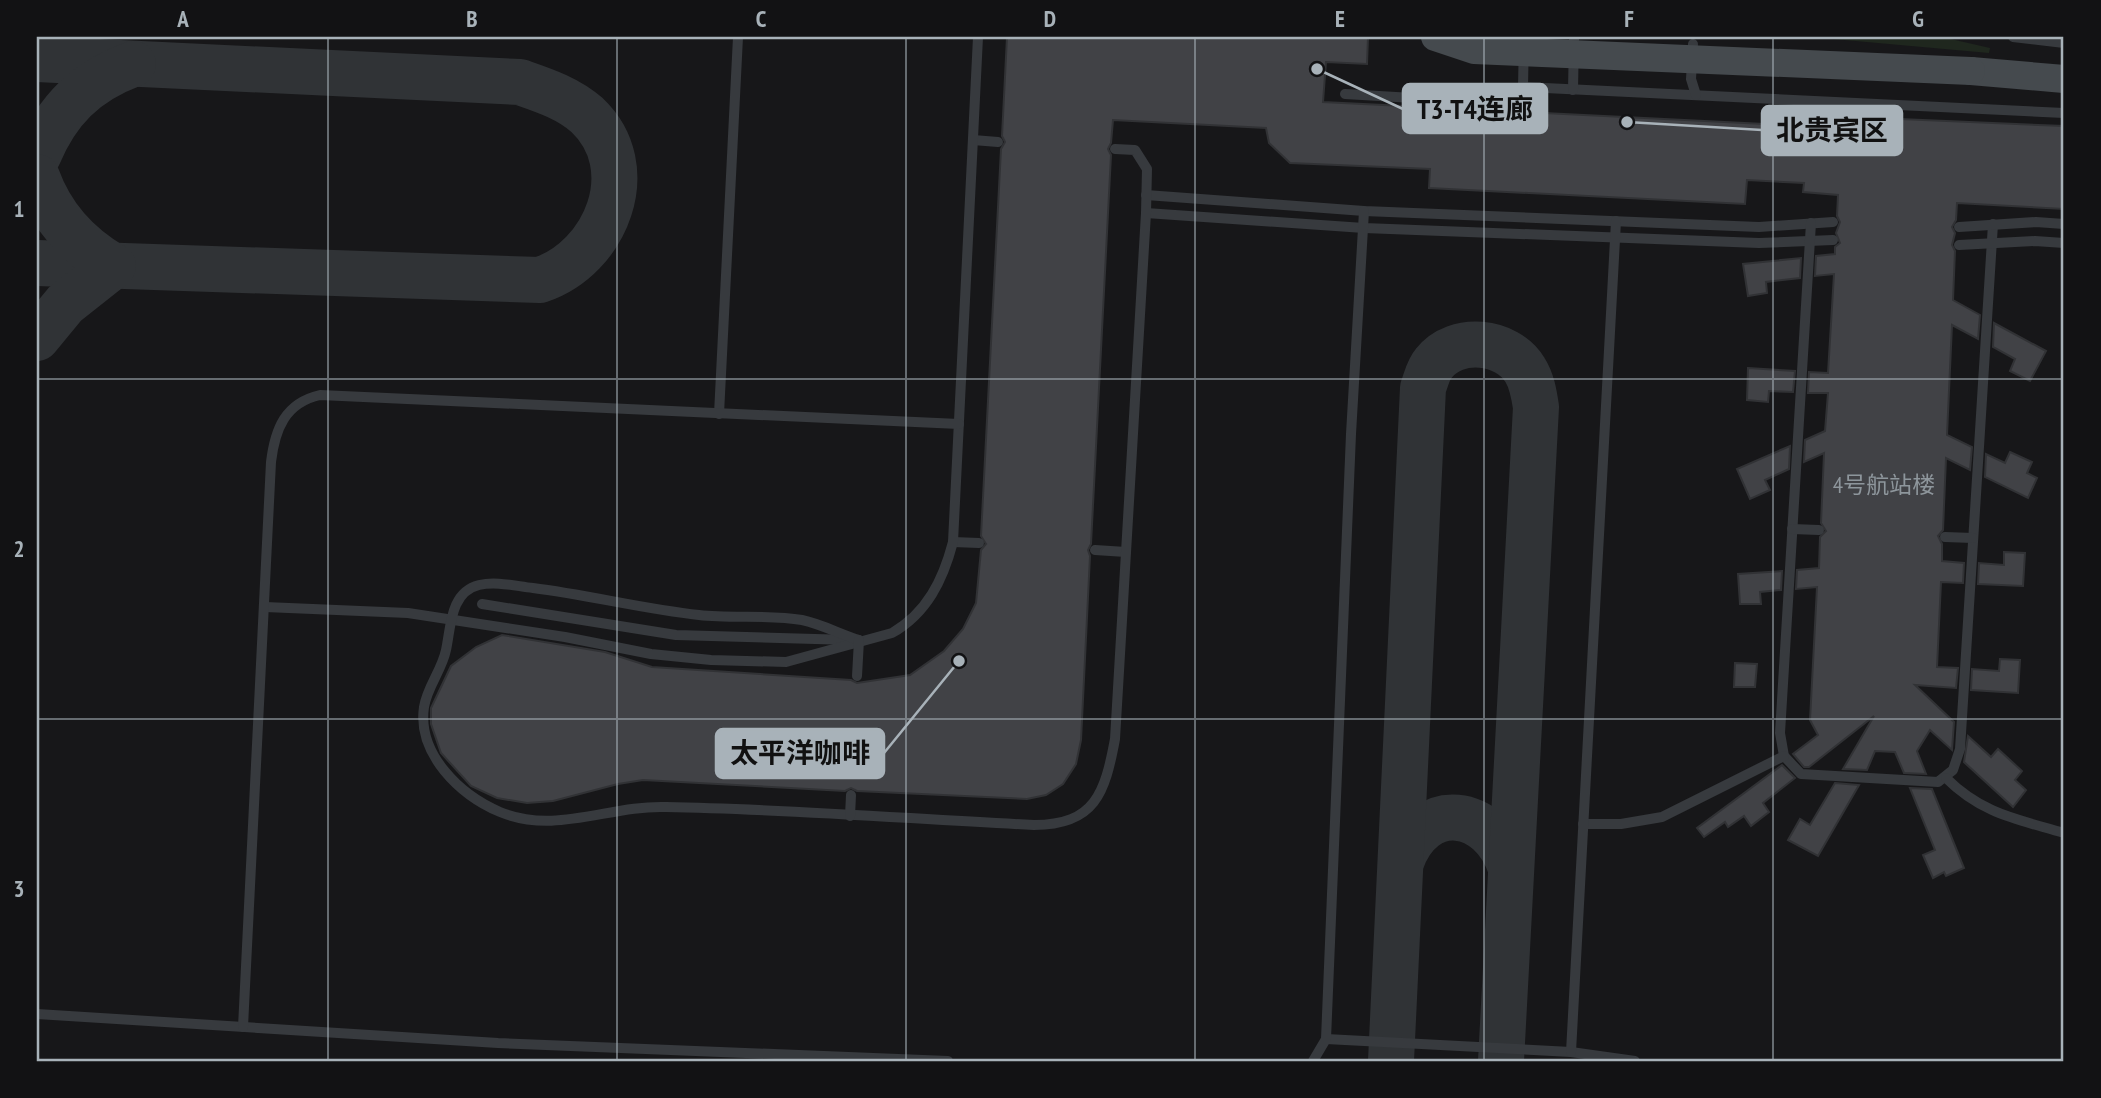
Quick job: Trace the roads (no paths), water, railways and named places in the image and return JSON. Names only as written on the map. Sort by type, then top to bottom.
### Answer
[{"type":"main road","points":[[1435,37],[1474,50],[1529,45],[2064,79]]},
{"type":"main road","points":[[1497,37],[1529,45]]},
{"type":"lane","points":[[719,414],[738,37]]},
{"type":"lane","points":[[265,607],[408,613],[565,637],[651,654],[711,660],[786,662],[891,633],[925,607],[938,586],[953,542],[978,37]]},
{"type":"lane","points":[[2013,37],[2064,43]]},
{"type":"lane","points":[[1573,90],[1574,38]]},
{"type":"lane","points":[[1693,44],[1691,79],[1696,95]]},
{"type":"lane","points":[[1523,88],[1529,45]]},
{"type":"lane","points":[[1345,94],[1498,103],[1523,88],[2064,113]]},
{"type":"lane","points":[[973,140],[998,142]]},
{"type":"lane","points":[[859,640],[806,621],[704,616],[492,583],[466,590],[451,620],[445,653],[424,706],[424,728],[429,748],[459,786],[480,802],[501,812],[539,822],[561,822],[662,806],[1056,825],[1074,821],[1084,813],[1102,787],[1115,738],[1146,213],[1147,169],[1135,150],[1115,149]]},
{"type":"lane","points":[[1146,195],[1364,211],[1759,227],[1833,222]]},
{"type":"lane","points":[[1313,1061],[1326,1039],[1351,433],[1364,211]]},
{"type":"lane","points":[[1146,213],[1364,228],[1615,238],[1759,243],[1833,240]]},
{"type":"lane","points":[[1570,1052],[1616,221]]},
{"type":"lane","points":[[1811,223],[1780,733],[1784,756],[1801,774],[1938,782],[1946,778],[1960,749],[1993,225]]},
{"type":"lane","points":[[1959,227],[2064,224]]},
{"type":"lane","points":[[1959,245],[2064,243]]},
{"type":"lane","points":[[243,1027],[273,441],[277,426],[306,398],[320,395],[959,424]]},
{"type":"lane","points":[[1792,529],[1819,530]]},
{"type":"lane","points":[[1945,537],[1973,538]]},
{"type":"lane","points":[[953,542],[979,543]]},
{"type":"lane","points":[[1095,550],[1126,552]]},
{"type":"lane","points":[[482,604],[676,635],[859,640]]},
{"type":"lane","points":[[857,676],[859,640]]},
{"type":"lane","points":[[1583,824],[1621,824],[1662,817],[1784,756]]},
{"type":"lane","points":[[1946,778],[1966,798],[1990,811],[2064,833]]},
{"type":"lane","points":[[850,816],[851,795]]},
{"type":"lane","points":[[37,1014],[512,1043],[948,1061]]},
{"type":"lane","points":[[1326,1039],[1570,1052],[1635,1061]]},
{"type":"place","name":"T3-T4连廊","points":[[1317,69]]},
{"type":"place","name":"北贵宾区","points":[[1627,122]]},
{"type":"place","name":"太平洋咖啡","points":[[959,661]]}]
